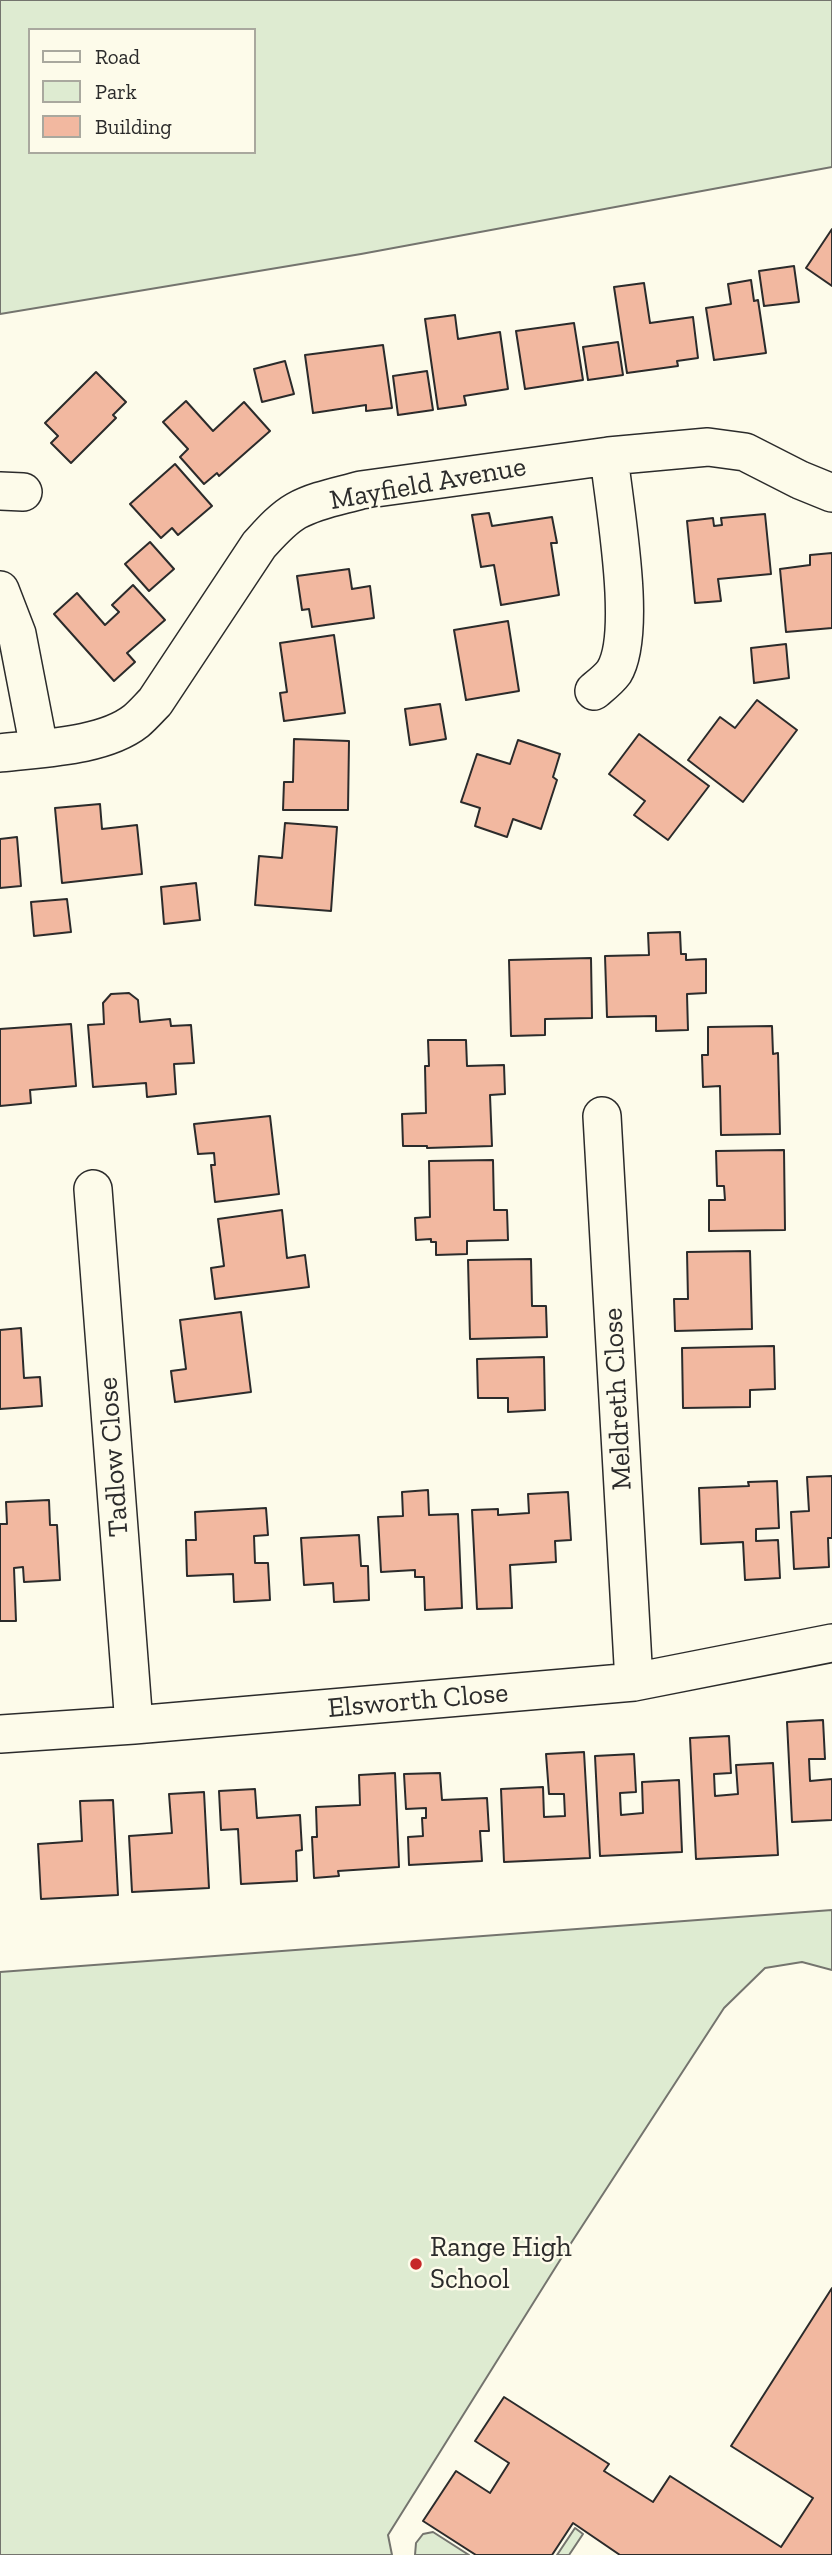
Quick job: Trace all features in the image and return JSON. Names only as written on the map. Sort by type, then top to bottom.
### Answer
[{"type":"street","name":"Mayfield Avenue","points":[[0,753],[80,742],[113,734],[135,722],[155,702],[259,545],[280,523],[297,510],[361,490],[609,456],[708,447],[745,452],[832,493]]},
{"type":"street","points":[[594,691],[614,672],[622,645],[626,609],[609,456]]},
{"type":"street","points":[[0,590],[17,634],[38,748]]},
{"type":"street","name":"Meldreth Close","points":[[602,1116],[634,1682]]},
{"type":"street","name":"Tadlow Close","points":[[93,1189],[134,1725]]},
{"type":"street","name":"Elsworth Close","points":[[0,1734],[634,1682],[832,1643]]},
{"type":"green space","points":[[0,0],[832,0],[832,167],[361,254],[0,314]]},
{"type":"green space","name":"Range High School","points":[[832,1910],[832,1970],[802,1962],[765,1968],[724,2008],[562,2257],[388,2535],[392,2555],[0,2555],[0,1972]]},
{"type":"green space","points":[[575,2528],[583,2534],[569,2555],[557,2555]]},
{"type":"green space","points":[[433,2532],[469,2555],[415,2555],[416,2543],[423,2534]]},
{"type":"building","points":[[832,229],[832,286],[806,268]]},
{"type":"building","points":[[794,266],[799,302],[764,306],[759,271]]},
{"type":"building","points":[[751,280],[754,301],[758,300],[766,353],[714,360],[706,308],[731,304],[728,284]]},
{"type":"building","points":[[644,283],[650,323],[693,317],[698,358],[677,361],[678,366],[627,373],[614,287]]},
{"type":"building","points":[[455,315],[458,339],[500,332],[508,389],[464,396],[466,405],[438,409],[425,319]]},
{"type":"building","points":[[574,323],[583,380],[525,389],[516,331]]},
{"type":"building","points":[[618,342],[623,375],[588,380],[583,347]]},
{"type":"building","points":[[383,345],[392,408],[366,411],[366,405],[313,413],[305,355]]},
{"type":"building","points":[[285,361],[294,394],[262,402],[254,369]]},
{"type":"building","points":[[427,371],[433,410],[398,415],[393,376]]},
{"type":"building","points":[[96,372],[126,402],[113,415],[116,418],[71,463],[51,443],[58,436],[45,423]]},
{"type":"building","points":[[186,401],[213,431],[244,402],[270,431],[219,476],[217,473],[204,484],[180,457],[188,449],[163,422]]},
{"type":"building","points":[[175,464],[212,506],[178,535],[172,528],[161,538],[130,504]]},
{"type":"building","points":[[489,513],[492,526],[552,517],[557,543],[551,543],[559,595],[501,605],[494,565],[481,567],[472,515]]},
{"type":"building","points":[[765,514],[771,574],[718,579],[721,601],[695,603],[687,521],[713,518],[714,526],[722,525],[721,518]]},
{"type":"building","points":[[150,542],[174,569],[149,591],[125,564]]},
{"type":"building","points":[[832,553],[832,628],[786,632],[780,569],[810,565],[810,555]]},
{"type":"building","points":[[349,569],[352,589],[370,586],[374,618],[312,627],[309,609],[302,610],[297,576]]},
{"type":"building","points":[[133,585],[165,620],[127,653],[135,662],[114,681],[54,614],[77,593],[105,625],[119,612],[112,605]]},
{"type":"building","points":[[508,621],[519,691],[466,700],[454,630]]},
{"type":"building","points":[[334,635],[345,713],[284,721],[280,693],[287,692],[280,643]]},
{"type":"building","points":[[786,644],[789,678],[754,683],[751,648]]},
{"type":"building","points":[[757,700],[797,730],[743,802],[688,760],[720,717],[735,728]]},
{"type":"building","points":[[440,704],[446,739],[410,745],[405,709]]},
{"type":"building","points":[[639,734],[709,786],[668,840],[634,815],[645,801],[609,774]]},
{"type":"building","points":[[294,739],[349,741],[348,810],[283,810],[284,782],[293,782]]},
{"type":"building","points":[[518,740],[560,754],[553,777],[557,780],[541,829],[513,819],[507,837],[475,826],[480,808],[461,802],[477,754],[510,764]]},
{"type":"building","points":[[100,804],[102,829],[137,825],[142,874],[62,883],[55,808]]},
{"type":"building","points":[[285,823],[337,827],[331,911],[255,905],[259,856],[282,858]]},
{"type":"building","points":[[17,837],[21,886],[0,888],[0,839]]},
{"type":"building","points":[[196,883],[200,920],[164,924],[161,887]]},
{"type":"building","points":[[67,899],[71,932],[34,936],[31,902]]},
{"type":"building","points":[[680,932],[681,954],[686,954],[686,960],[706,959],[706,993],[687,994],[688,1030],[656,1031],[656,1016],[607,1017],[605,956],[649,955],[648,933]]},
{"type":"building","points":[[591,958],[592,1018],[545,1019],[545,1035],[511,1036],[509,960]]},
{"type":"building","points":[[129,993],[138,1000],[140,1022],[170,1019],[171,1026],[191,1025],[194,1063],[174,1064],[176,1094],[147,1097],[146,1083],[93,1087],[88,1025],[104,1024],[103,1003],[111,994]]},
{"type":"building","points":[[71,1024],[76,1086],[30,1090],[31,1103],[0,1106],[0,1029]]},
{"type":"building","points":[[772,1026],[773,1054],[778,1053],[780,1134],[721,1135],[720,1086],[703,1087],[702,1055],[708,1055],[708,1027]]},
{"type":"building","points":[[428,1040],[466,1040],[467,1066],[504,1065],[505,1094],[490,1095],[492,1146],[403,1146],[402,1114],[426,1113],[425,1066],[429,1066]]},
{"type":"building","points":[[270,1116],[279,1194],[215,1202],[211,1165],[215,1165],[214,1153],[198,1154],[194,1124]]},
{"type":"building","points":[[784,1150],[785,1230],[709,1231],[709,1200],[725,1200],[724,1186],[717,1186],[716,1151]]},
{"type":"building","points":[[493,1160],[494,1210],[507,1210],[508,1240],[467,1241],[467,1254],[436,1255],[436,1242],[431,1242],[431,1239],[416,1240],[415,1218],[430,1217],[429,1161]]},
{"type":"building","points":[[282,1210],[287,1258],[305,1255],[309,1287],[215,1299],[211,1268],[224,1266],[218,1219]]},
{"type":"building","points":[[750,1251],[752,1329],[675,1331],[674,1299],[688,1299],[687,1252]]},
{"type":"building","points":[[531,1259],[532,1306],[546,1306],[547,1337],[470,1339],[468,1260]]},
{"type":"building","points":[[241,1312],[251,1392],[175,1402],[171,1371],[186,1369],[180,1320]]},
{"type":"building","points":[[21,1328],[24,1378],[40,1377],[42,1406],[0,1409],[0,1330]]},
{"type":"building","points":[[774,1346],[775,1389],[750,1390],[750,1407],[683,1408],[682,1348]]},
{"type":"building","points":[[544,1357],[545,1410],[508,1412],[508,1398],[478,1398],[477,1359]]},
{"type":"building","points":[[832,1476],[829,1567],[794,1569],[791,1512],[809,1511],[807,1477]]},
{"type":"building","points":[[777,1481],[779,1528],[756,1529],[756,1541],[778,1540],[780,1578],[745,1580],[743,1542],[701,1544],[699,1488],[749,1486],[748,1482]]},
{"type":"building","points":[[428,1490],[429,1515],[458,1514],[462,1608],[425,1610],[424,1577],[415,1577],[415,1570],[381,1572],[378,1517],[403,1516],[402,1492]]},
{"type":"building","points":[[568,1492],[571,1540],[555,1541],[556,1562],[510,1565],[512,1608],[477,1609],[472,1510],[498,1509],[498,1515],[529,1513],[528,1494]]},
{"type":"building","points":[[49,1500],[50,1525],[57,1525],[60,1580],[24,1582],[23,1567],[14,1568],[16,1621],[0,1621],[0,1524],[7,1524],[6,1502]]},
{"type":"building","points":[[266,1508],[268,1535],[254,1536],[255,1563],[268,1563],[270,1600],[234,1602],[233,1574],[187,1576],[186,1540],[196,1540],[195,1512]]},
{"type":"building","points":[[359,1535],[361,1566],[368,1566],[369,1600],[334,1602],[333,1583],[304,1585],[301,1538]]},
{"type":"building","points":[[823,1720],[825,1759],[809,1759],[810,1781],[832,1779],[832,1820],[792,1822],[787,1722]]},
{"type":"building","points":[[729,1736],[731,1773],[714,1774],[715,1796],[738,1794],[736,1765],[773,1763],[778,1855],[696,1859],[690,1738]]},
{"type":"building","points":[[584,1752],[590,1858],[504,1862],[501,1789],[543,1787],[544,1817],[565,1816],[564,1794],[549,1794],[546,1754]]},
{"type":"building","points":[[634,1754],[636,1792],[620,1793],[621,1815],[643,1813],[642,1782],[679,1780],[682,1852],[600,1856],[595,1756]]},
{"type":"building","points":[[395,1773],[399,1867],[338,1871],[339,1876],[314,1878],[312,1837],[317,1837],[316,1807],[360,1805],[359,1775]]},
{"type":"building","points":[[440,1773],[442,1800],[487,1798],[489,1831],[480,1831],[482,1861],[409,1865],[408,1837],[423,1836],[422,1818],[426,1818],[426,1808],[406,1809],[404,1774]]},
{"type":"building","points":[[255,1789],[257,1818],[300,1815],[302,1850],[296,1851],[297,1881],[241,1884],[238,1829],[221,1830],[219,1791]]},
{"type":"building","points":[[204,1792],[209,1888],[132,1892],[129,1836],[172,1833],[169,1794]]},
{"type":"building","points":[[113,1800],[118,1895],[41,1899],[38,1844],[82,1841],[80,1801]]},
{"type":"building","points":[[832,2288],[832,2555],[620,2555],[573,2523],[552,2555],[476,2555],[423,2521],[456,2471],[490,2493],[509,2463],[475,2441],[504,2397],[609,2464],[604,2471],[653,2502],[670,2476],[781,2547],[813,2498],[731,2446]]},
{"type":"place","name":"Range High School","points":[[416,2264]]}]
